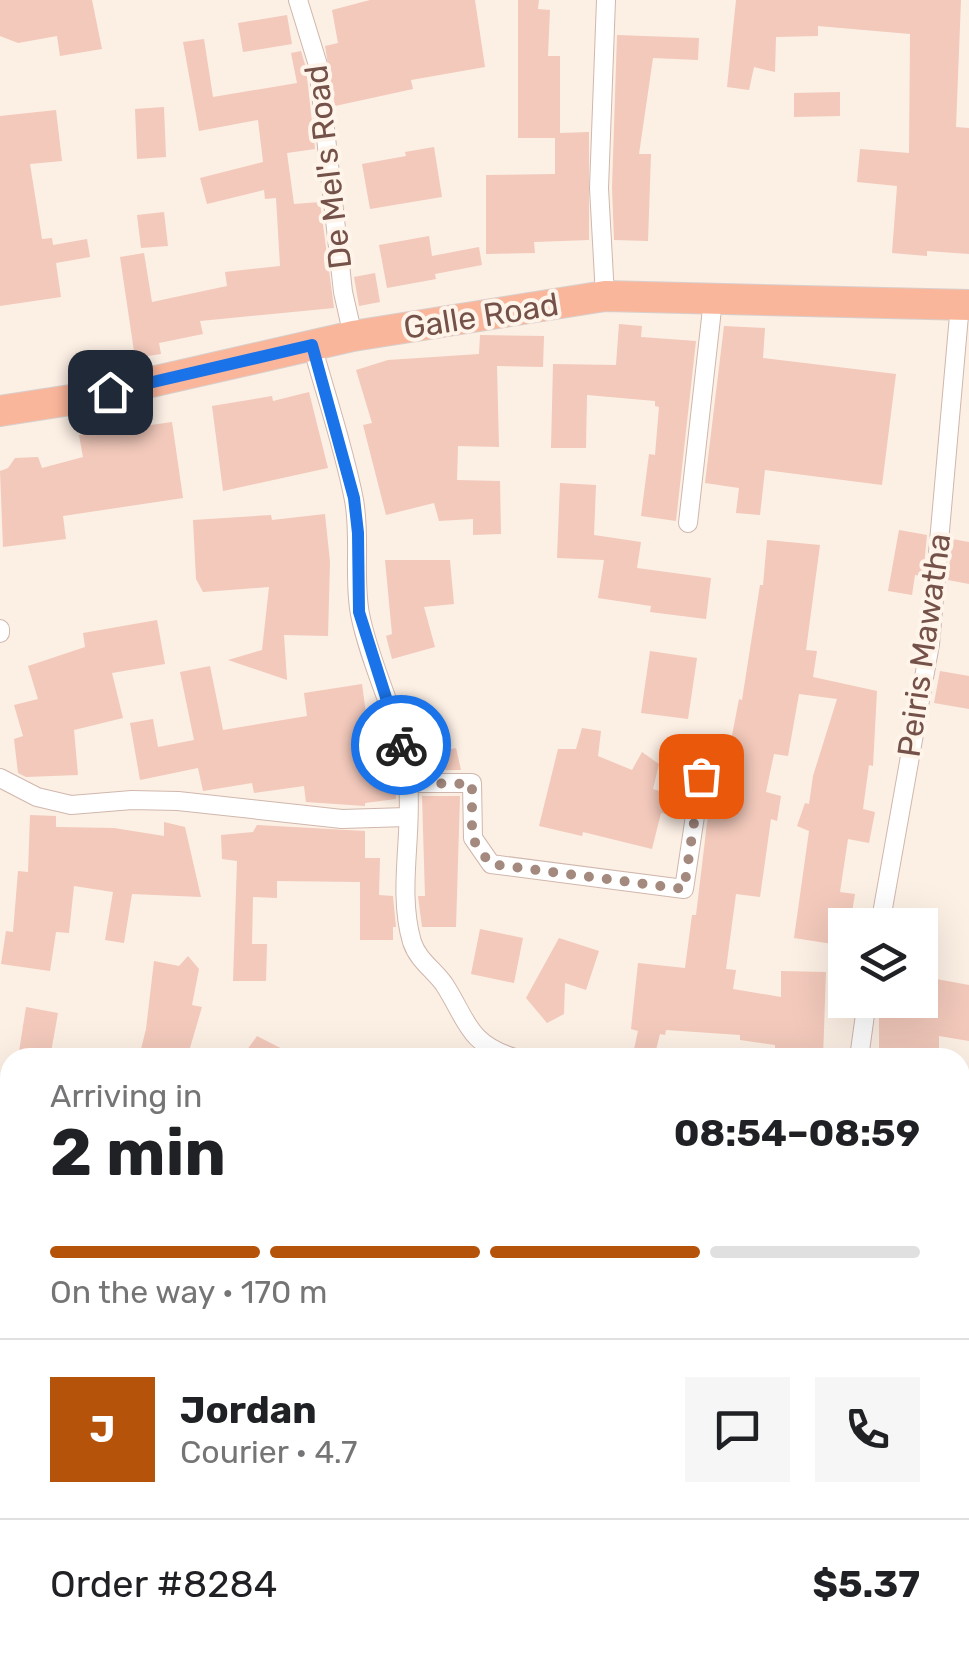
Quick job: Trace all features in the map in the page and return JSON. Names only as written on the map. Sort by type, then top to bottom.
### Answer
[{"type":"highway","name":"Galle Road","points":[[0,411],[77,399],[353,336],[604,296],[965,304]]},
{"type":"street","name":"De Mel's Road","points":[[298,0],[318,65],[342,292],[353,336]]},
{"type":"street","points":[[604,296],[598,188],[606,0]]},
{"type":"street","points":[[688,523],[713,300]]},
{"type":"street","name":"Peiris Mawatha","points":[[883,908],[930,644],[965,304]]},
{"type":"street","points":[[312,345],[354,498],[359,612],[401,744],[408,783],[408,919],[419,958],[441,980],[459,1016],[475,1036],[493,1048]]},
{"type":"street","points":[[408,783],[472,784],[472,838],[490,864],[684,889],[701,776]]},
{"type":"street","points":[[0,778],[20,790],[71,805],[178,801],[342,819],[407,817]]},
{"type":"street","points":[[859,1048],[864,1018]]},
{"type":"building","points":[[0,0],[92,0],[102,49],[60,56],[57,36],[18,43],[0,36]]},
{"type":"building","points":[[370,0],[475,0],[485,67],[411,80],[413,89],[335,106],[325,46],[338,43],[332,10]]},
{"type":"building","points":[[518,0],[539,0],[538,9],[550,10],[548,56],[560,56],[560,133],[589,132],[589,240],[534,242],[535,253],[486,254],[486,175],[555,174],[555,138],[518,138]]},
{"type":"building","points":[[736,0],[961,0],[956,127],[969,128],[969,254],[892,253],[897,186],[857,182],[860,149],[909,153],[910,34],[818,26],[818,36],[776,37],[775,72],[754,67],[749,90],[727,87]]},
{"type":"building","points":[[287,15],[292,44],[243,52],[238,23]]},
{"type":"building","points":[[617,35],[699,38],[698,60],[653,58],[639,154],[651,154],[648,241],[614,240]]},
{"type":"building","points":[[204,39],[213,97],[297,83],[291,53],[301,51],[315,149],[287,153],[294,204],[320,202],[334,308],[200,321],[203,334],[159,343],[161,354],[135,358],[120,257],[144,253],[152,302],[227,286],[225,272],[280,266],[276,198],[265,199],[264,190],[207,204],[200,178],[263,162],[258,120],[199,131],[183,42]]},
{"type":"building","points":[[840,92],[840,116],[794,117],[794,93]]},
{"type":"building","points":[[164,107],[166,157],[137,159],[135,109]]},
{"type":"building","points":[[56,110],[62,161],[30,164],[42,239],[52,238],[53,245],[87,239],[90,257],[56,263],[61,297],[0,306],[0,116]]},
{"type":"building","points":[[434,147],[442,197],[370,209],[362,164]]},
{"type":"building","points":[[164,212],[168,246],[141,248],[137,215]]},
{"type":"building","points":[[429,236],[432,256],[479,247],[482,265],[387,288],[379,245]]},
{"type":"building","points":[[375,273],[380,302],[359,306],[354,277]]},
{"type":"building","points":[[619,324],[642,326],[641,337],[696,341],[676,521],[641,516],[649,454],[655,455],[659,407],[655,401],[587,395],[586,448],[551,448],[553,364],[616,365]]},
{"type":"building","points":[[724,326],[765,328],[763,358],[896,374],[882,485],[765,470],[760,515],[736,513],[739,488],[705,483]]},
{"type":"building","points":[[480,335],[544,336],[543,367],[497,366],[499,447],[458,446],[457,480],[500,481],[501,534],[473,535],[473,519],[439,521],[434,503],[386,515],[363,425],[372,423],[356,370],[388,360],[479,354]]},
{"type":"building","points":[[309,392],[328,468],[223,491],[212,406],[272,396],[273,401]]},
{"type":"building","points":[[172,422],[183,498],[63,516],[66,539],[3,547],[0,471],[15,458],[38,457],[42,468],[83,457],[79,435]]},
{"type":"building","points":[[560,483],[596,485],[594,535],[641,542],[637,568],[711,578],[706,619],[650,612],[651,606],[598,598],[604,560],[557,558]]},
{"type":"building","points":[[325,514],[330,562],[328,636],[284,635],[287,680],[228,660],[262,650],[269,587],[203,592],[196,579],[193,520],[271,515],[272,520]]},
{"type":"building","points":[[899,530],[927,535],[923,576],[915,575],[912,595],[888,591]]},
{"type":"building","points":[[952,539],[969,542],[969,584],[948,580]]},
{"type":"building","points":[[767,540],[820,545],[806,650],[817,651],[813,677],[877,691],[873,766],[869,765],[863,809],[875,812],[869,843],[848,839],[840,892],[855,894],[853,908],[828,908],[828,943],[794,938],[809,831],[797,826],[805,803],[809,804],[813,776],[837,699],[799,694],[788,756],[774,754],[766,792],[781,796],[777,821],[771,819],[760,897],[736,894],[726,969],[736,970],[733,989],[781,997],[781,971],[826,972],[823,1048],[775,1048],[740,1040],[740,1035],[666,1030],[665,1035],[660,1034],[656,1048],[634,1048],[638,1031],[631,1029],[638,963],[685,968],[708,815],[726,818],[740,748],[730,746],[739,699],[742,700]]},
{"type":"building","points":[[385,560],[450,560],[454,604],[424,607],[435,647],[392,659],[386,636],[392,634]]},
{"type":"building","points":[[157,620],[165,664],[112,673],[123,718],[74,730],[78,775],[26,777],[18,773],[14,739],[23,736],[14,705],[38,699],[28,666],[85,647],[83,633]]},
{"type":"building","points":[[650,651],[697,658],[688,719],[641,713]]},
{"type":"building","points":[[210,666],[223,730],[307,716],[304,693],[362,684],[370,742],[384,741],[385,762],[393,763],[396,799],[365,806],[306,802],[304,786],[254,793],[252,783],[203,791],[198,768],[140,780],[130,723],[153,719],[158,747],[194,740],[180,672]]},
{"type":"building","points":[[940,671],[969,676],[969,709],[934,703]]},
{"type":"building","points":[[582,728],[601,731],[598,756],[632,770],[642,752],[659,764],[653,789],[685,799],[682,816],[661,813],[652,849],[539,826],[558,749],[576,749]]},
{"type":"building","points":[[456,748],[461,770],[419,770],[417,756]]},
{"type":"building","points":[[422,796],[460,796],[456,927],[422,927],[418,896],[425,896]]},
{"type":"building","points":[[30,815],[56,816],[56,827],[114,828],[164,836],[164,822],[185,827],[201,897],[132,894],[124,943],[105,940],[113,892],[74,886],[69,933],[56,932],[50,971],[1,964],[6,931],[13,932],[18,871],[28,872]]},
{"type":"building","points":[[257,825],[365,831],[365,858],[380,858],[379,895],[393,896],[393,940],[360,940],[360,882],[277,881],[277,898],[253,897],[252,944],[267,944],[266,981],[233,981],[237,861],[222,859],[221,835],[253,832]]},
{"type":"building","points":[[480,929],[523,938],[514,983],[471,974]]},
{"type":"building","points":[[559,938],[599,951],[586,990],[565,983],[564,1014],[547,1023],[526,998]]},
{"type":"building","points":[[188,956],[199,969],[192,1005],[202,1007],[190,1048],[141,1048],[154,961],[179,966]]},
{"type":"building","points":[[938,979],[969,985],[969,1041],[939,1036],[939,1048],[879,1048],[879,1018],[938,1018]]},
{"type":"building","points":[[26,1007],[58,1013],[52,1048],[20,1048]]},
{"type":"building","points":[[257,1036],[280,1048],[248,1048]]},
{"type":"way so far","points":[[401,745],[408,783],[472,784],[472,838],[490,864],[684,889],[701,776]]},
{"type":"route","points":[[110,392],[312,345],[354,498],[359,612],[401,745]]}]
